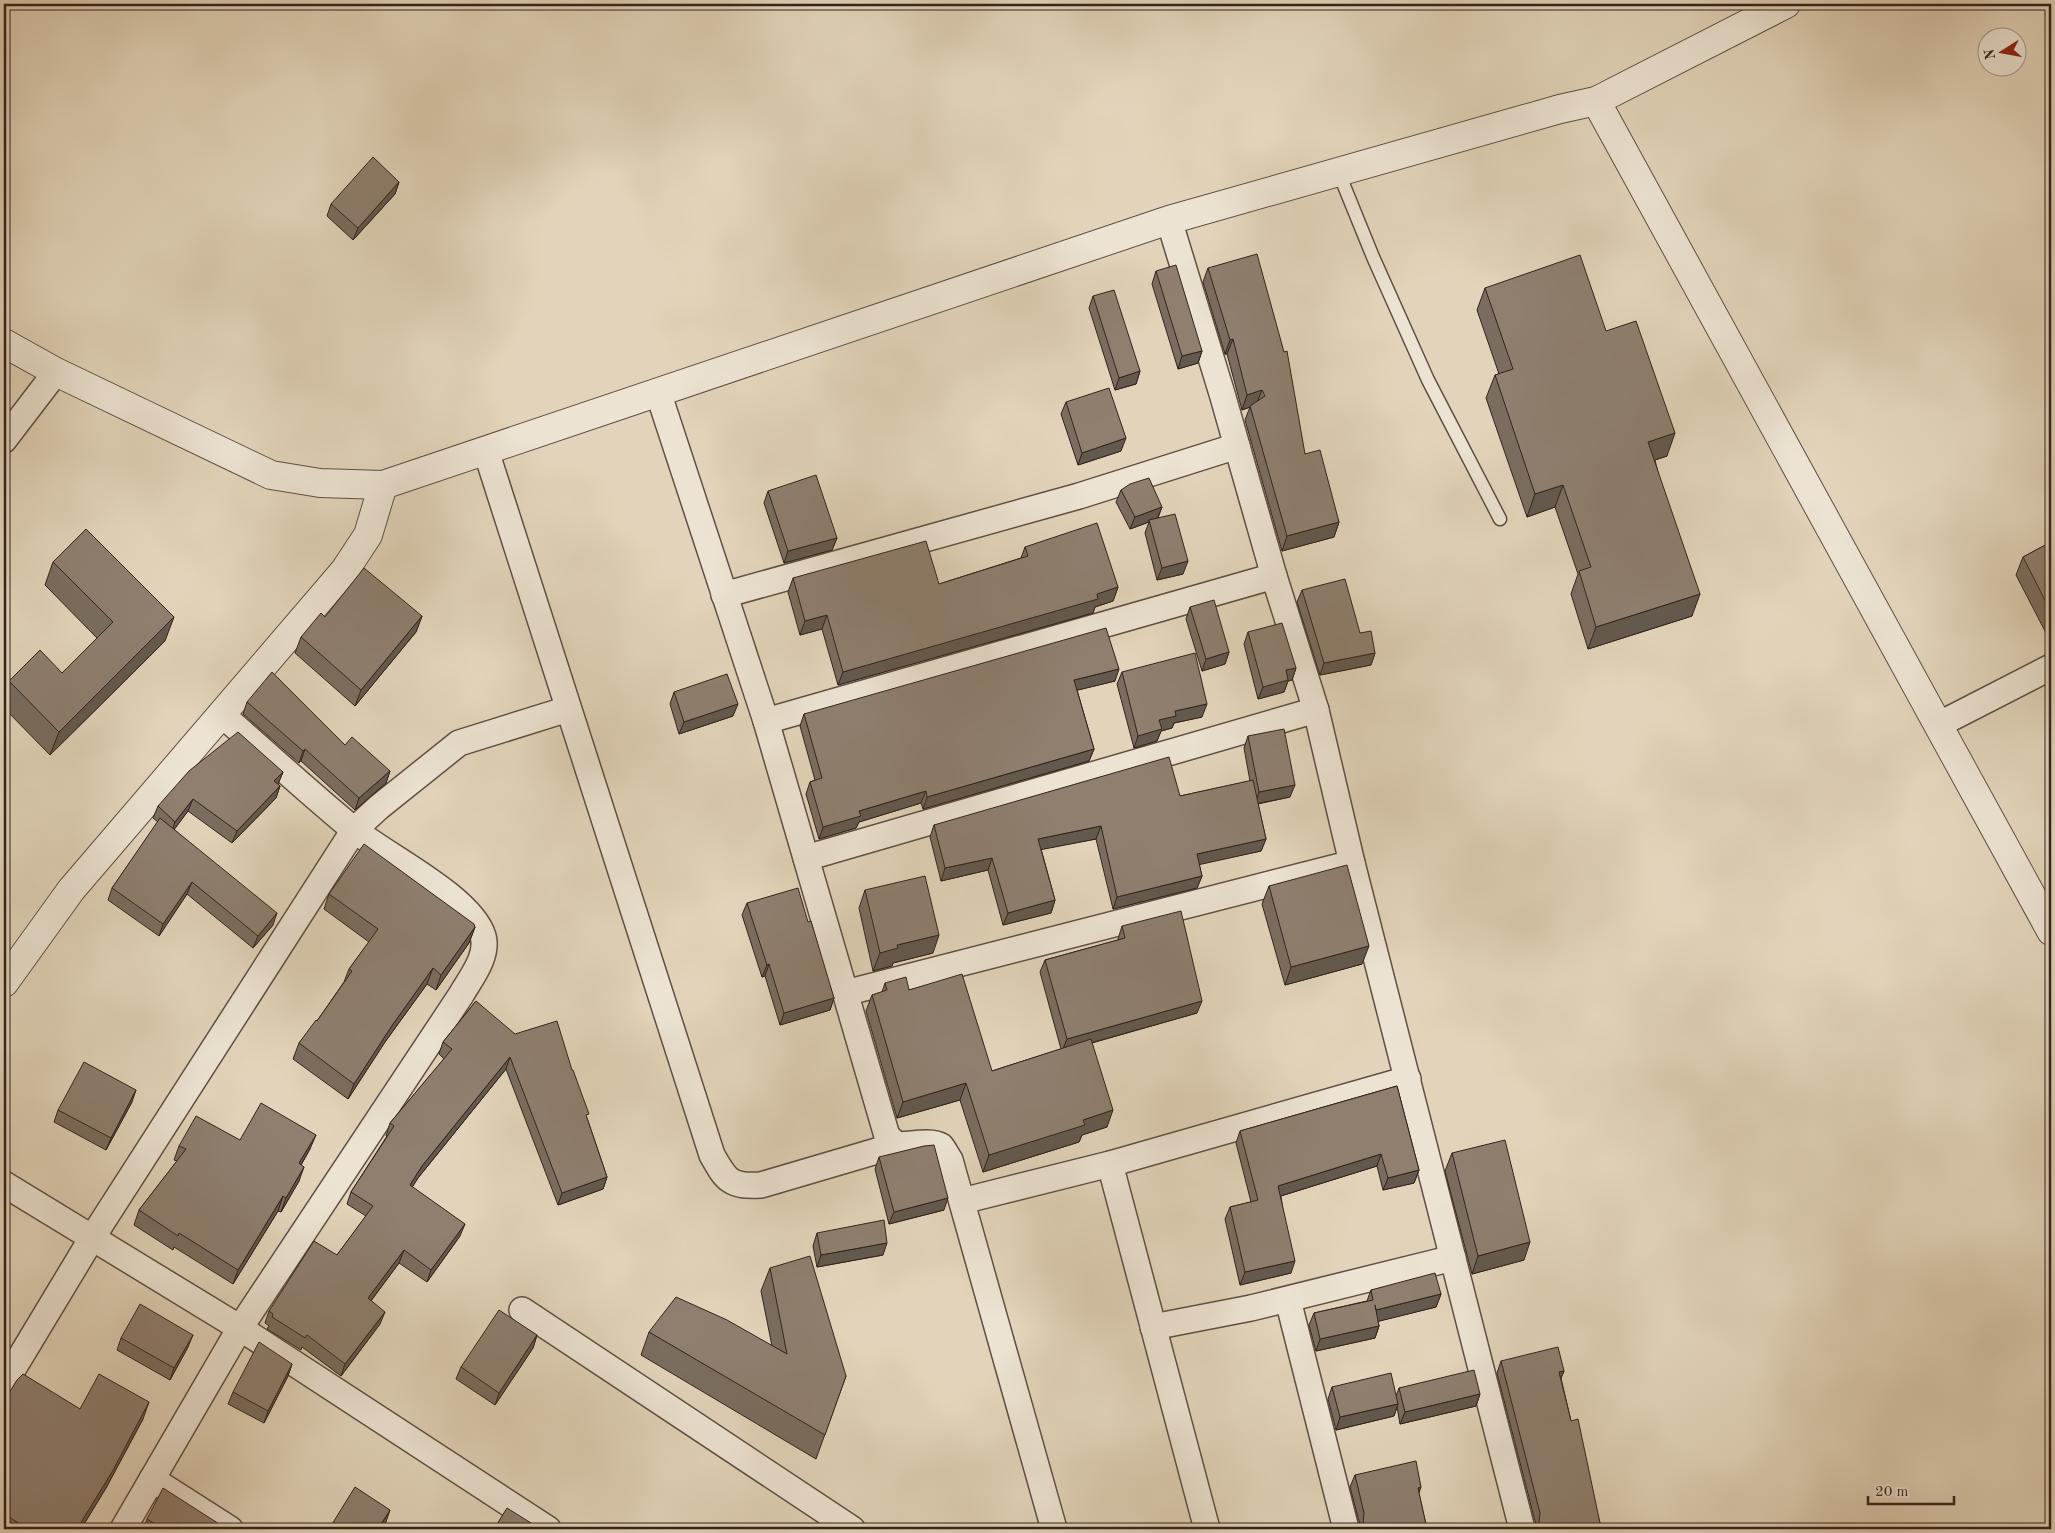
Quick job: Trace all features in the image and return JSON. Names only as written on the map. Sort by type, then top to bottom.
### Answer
[{"type":"street","points":[[4,343],[56,372],[271,474],[320,483],[383,485],[1169,220],[1560,109],[1596,101],[1786,4]]},
{"type":"street","points":[[1596,101],[2051,931]]},
{"type":"street","points":[[1169,220],[1274,576],[1316,710],[1352,863],[1522,1529]]},
{"type":"street","points":[[4,440],[56,372]]},
{"type":"street","points":[[658,392],[766,721],[887,1136],[897,1145]]},
{"type":"street","points":[[724,595],[1079,496],[1237,446]]},
{"type":"street","points":[[486,451],[712,1155],[724,1177],[742,1186],[761,1185],[897,1145],[929,1142],[941,1146],[950,1160],[1054,1529]]},
{"type":"street","points":[[4,983],[70,890],[345,570],[368,534],[383,485]]},
{"type":"street","points":[[766,721],[1274,576]]},
{"type":"street","points":[[1938,725],[2051,667]]},
{"type":"street","points":[[4,1384],[92,1238],[354,830],[378,807],[459,743],[568,709]]},
{"type":"street","points":[[806,858],[1316,710]]},
{"type":"street","points":[[123,1529],[240,1328],[455,1003],[484,953],[484,937],[474,919],[443,890],[354,830],[222,714]]},
{"type":"street","points":[[845,993],[1352,863]]},
{"type":"street","points":[[962,1201],[1110,1164],[1408,1079]]},
{"type":"street","points":[[1110,1164],[1207,1529]]},
{"type":"street","points":[[4,1184],[240,1328],[548,1529]]},
{"type":"street","points":[[1153,1327],[1288,1300],[1453,1258]]},
{"type":"street","points":[[1288,1300],[1346,1529]]},
{"type":"street","points":[[522,1310],[852,1529]]},
{"type":"street","points":[[152,1479],[230,1529]]},
{"type":"lane","points":[[1338,171],[1373,257],[1428,380],[1500,519]]},
{"type":"building","points":[[373,157],[399,182],[358,228],[331,204]]},
{"type":"building","points":[[1257,254],[1284,352],[1287,351],[1305,454],[1320,450],[1339,522],[1287,536],[1250,406],[1265,396],[1262,390],[1247,395],[1233,339],[1230,340],[1208,268]]},
{"type":"building","points":[[1580,255],[1606,331],[1636,321],[1675,433],[1648,442],[1700,594],[1596,627],[1579,571],[1591,567],[1563,485],[1535,494],[1495,375],[1513,369],[1485,288]]},
{"type":"building","points":[[1176,265],[1202,351],[1182,356],[1156,271]]},
{"type":"building","points":[[1114,290],[1140,371],[1119,378],[1093,296]]},
{"type":"building","points":[[1109,388],[1126,438],[1082,453],[1066,402]]},
{"type":"building","points":[[816,475],[837,538],[788,551],[768,491]]},
{"type":"building","points":[[1149,478],[1162,507],[1135,517],[1121,490],[1130,484]]},
{"type":"building","points":[[1175,514],[1188,561],[1162,568],[1149,520]]},
{"type":"building","points":[[1097,523],[1118,587],[1097,594],[1098,599],[843,672],[827,615],[805,621],[793,578],[926,541],[939,584],[1028,556],[1025,547]]},
{"type":"building","points":[[86,529],[174,617],[59,732],[9,681],[40,650],[62,673],[113,622],[53,562]]},
{"type":"building","points":[[2051,542],[2051,612],[2023,557]]},
{"type":"building","points":[[364,568],[422,616],[361,690],[301,637],[321,613],[325,617]]},
{"type":"building","points":[[1345,579],[1360,633],[1371,631],[1375,653],[1324,663],[1302,590]]},
{"type":"building","points":[[1214,600],[1229,652],[1206,659],[1190,607]]},
{"type":"building","points":[[1282,623],[1296,668],[1286,670],[1288,680],[1263,687],[1248,632]]},
{"type":"building","points":[[1106,628],[1119,669],[1074,680],[1094,749],[927,797],[926,791],[859,811],[861,816],[823,827],[810,782],[822,778],[804,714]]},
{"type":"building","points":[[1195,653],[1207,704],[1175,711],[1176,716],[1159,720],[1162,729],[1138,736],[1122,672]]},
{"type":"building","points":[[272,672],[345,745],[352,737],[390,771],[359,798],[305,749],[303,751],[247,702]]},
{"type":"building","points":[[727,674],[738,704],[684,722],[674,692]]},
{"type":"building","points":[[1284,729],[1295,785],[1259,792],[1248,736]]},
{"type":"building","points":[[238,732],[283,772],[274,781],[280,786],[237,831],[193,799],[175,822],[158,806],[189,771]]},
{"type":"building","points":[[1169,757],[1180,796],[1253,780],[1266,839],[1197,854],[1202,876],[1117,897],[1101,826],[1038,839],[1055,900],[1008,913],[992,858],[945,868],[934,825]]},
{"type":"building","points":[[160,818],[277,913],[258,936],[192,882],[163,924],[112,888]]},
{"type":"building","points":[[364,844],[474,924],[475,927],[441,975],[433,968],[391,1027],[354,1084],[299,1043],[352,971],[349,969],[378,929],[329,894]]},
{"type":"building","points":[[1347,865],[1369,946],[1291,967],[1269,886]]},
{"type":"building","points":[[925,876],[939,935],[897,945],[898,948],[880,953],[865,890]]},
{"type":"building","points":[[798,888],[808,922],[811,921],[834,998],[784,1013],[747,903]]},
{"type":"building","points":[[1181,911],[1202,1001],[1067,1039],[1045,960],[1125,938],[1122,926]]},
{"type":"building","points":[[962,974],[992,1071],[1091,1039],[1113,1110],[1083,1120],[1085,1125],[989,1155],[966,1083],[903,1102],[872,995],[887,990],[885,983],[906,977],[909,990]]},
{"type":"building","points":[[476,1001],[515,1034],[557,1021],[572,1070],[589,1114],[586,1115],[607,1177],[562,1193],[510,1057],[422,1166],[410,1185],[465,1224],[431,1270],[404,1250],[368,1298],[385,1312],[345,1364],[307,1335],[305,1338],[272,1317],[273,1314],[269,1311],[314,1241],[337,1255],[373,1206],[351,1192],[394,1126],[390,1123],[452,1049],[443,1042]]},
{"type":"building","points":[[84,1062],[136,1090],[111,1138],[58,1110]]},
{"type":"building","points":[[1397,1086],[1419,1170],[1388,1178],[1381,1154],[1278,1186],[1295,1261],[1245,1272],[1230,1207],[1258,1200],[1240,1131]]},
{"type":"building","points":[[261,1103],[316,1135],[299,1163],[304,1167],[286,1198],[283,1196],[238,1270],[179,1233],[178,1236],[139,1210],[186,1149],[179,1146],[196,1116],[240,1140]]},
{"type":"building","points":[[1505,1140],[1530,1242],[1478,1256],[1452,1153]]},
{"type":"building","points":[[934,1145],[948,1198],[894,1212],[879,1157]]},
{"type":"building","points":[[884,1220],[887,1243],[821,1255],[817,1233]]},
{"type":"building","points":[[810,1256],[846,1376],[825,1435],[649,1332],[676,1297],[727,1320],[787,1354],[770,1268]]},
{"type":"building","points":[[1435,1273],[1441,1294],[1376,1310],[1375,1305],[1379,1326],[1320,1339],[1314,1313],[1373,1300],[1371,1290]]},
{"type":"building","points":[[140,1304],[193,1335],[174,1368],[121,1338]]},
{"type":"building","points":[[499,1310],[537,1335],[499,1393],[461,1367]]},
{"type":"building","points":[[259,1342],[292,1364],[268,1411],[233,1392]]},
{"type":"building","points":[[1558,1347],[1564,1371],[1559,1372],[1571,1421],[1578,1419],[1600,1523],[1576,1529],[1541,1529],[1539,1522],[1540,1513],[1501,1361]]},
{"type":"building","points":[[1474,1370],[1480,1394],[1405,1412],[1399,1388]]},
{"type":"building","points":[[1391,1373],[1398,1404],[1340,1417],[1332,1387]]},
{"type":"building","points":[[23,1374],[80,1409],[99,1374],[149,1402],[112,1472],[77,1529],[29,1529],[5,1515],[4,1518],[4,1401]]},
{"type":"building","points":[[1416,1461],[1421,1487],[1418,1488],[1427,1529],[1364,1529],[1364,1513],[1355,1475]]},
{"type":"building","points":[[355,1487],[390,1510],[378,1529],[329,1529]]},
{"type":"building","points":[[163,1488],[227,1529],[163,1529],[147,1519]]},
{"type":"building","points":[[507,1508],[539,1528],[494,1529]]}]
